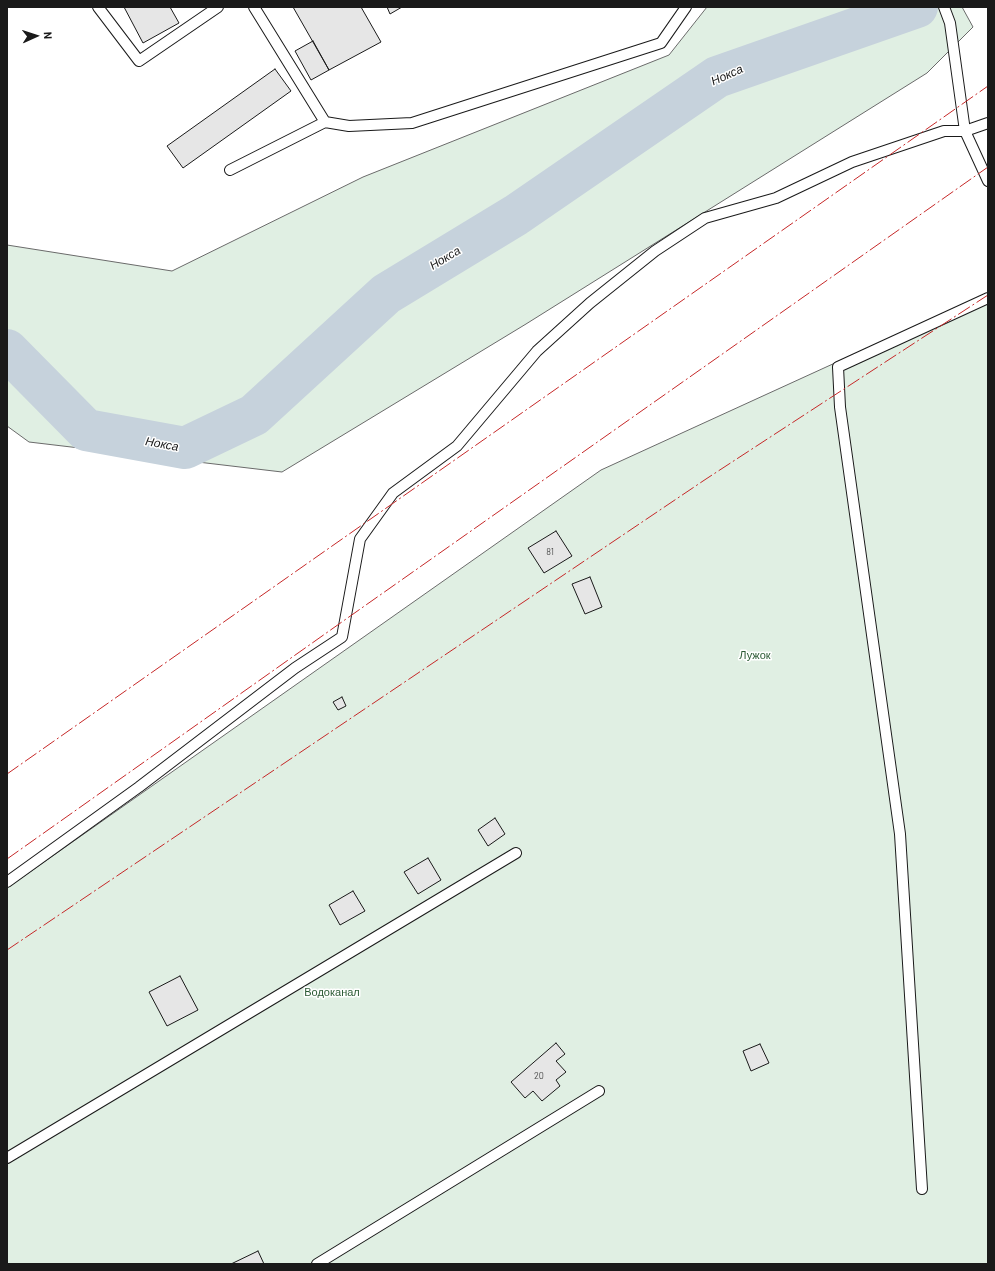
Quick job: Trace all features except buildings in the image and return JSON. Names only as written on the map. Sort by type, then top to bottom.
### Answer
[{"type":"lane","points":[[98,7],[139,61],[218,7]]},
{"type":"lane","points":[[254,7],[324,122]]},
{"type":"lane","points":[[230,170],[324,122],[350,126],[412,123],[661,42],[686,7]]},
{"type":"lane","points":[[944,7],[950,23],[965,131],[988,181]]},
{"type":"lane","points":[[7,882],[139,787],[295,668],[342,637],[360,539],[393,493],[457,446],[537,351],[590,303],[655,251],[705,218],[776,198],[852,162],[944,131],[965,131],[988,123]]},
{"type":"lane","points":[[922,1189],[900,834],[840,407],[838,367],[988,298]]},
{"type":"lane","points":[[7,1158],[516,853]]},
{"type":"lane","points":[[317,1264],[599,1091]]},
{"type":"green space","points":[[707,7],[962,7],[973,27],[927,73],[526,324],[282,472],[29,442],[7,426],[7,245],[172,271],[363,177],[669,55]]},
{"type":"green space","points":[[988,293],[988,1264],[7,1264],[7,888],[601,470]]},
{"type":"waterway","name":"Нокса","points":[[7,350],[86,430],[185,448],[254,415],[386,294],[516,215],[717,77],[917,7]]},
{"type":"power","points":[[7,774],[988,86]]},
{"type":"power","points":[[7,859],[988,167]]},
{"type":"power","points":[[7,950],[706,479],[988,295]]},
{"type":"park label","name":"Лужок","points":[[755,655]]},
{"type":"park label","name":"Водоканал","points":[[332,992]]}]
